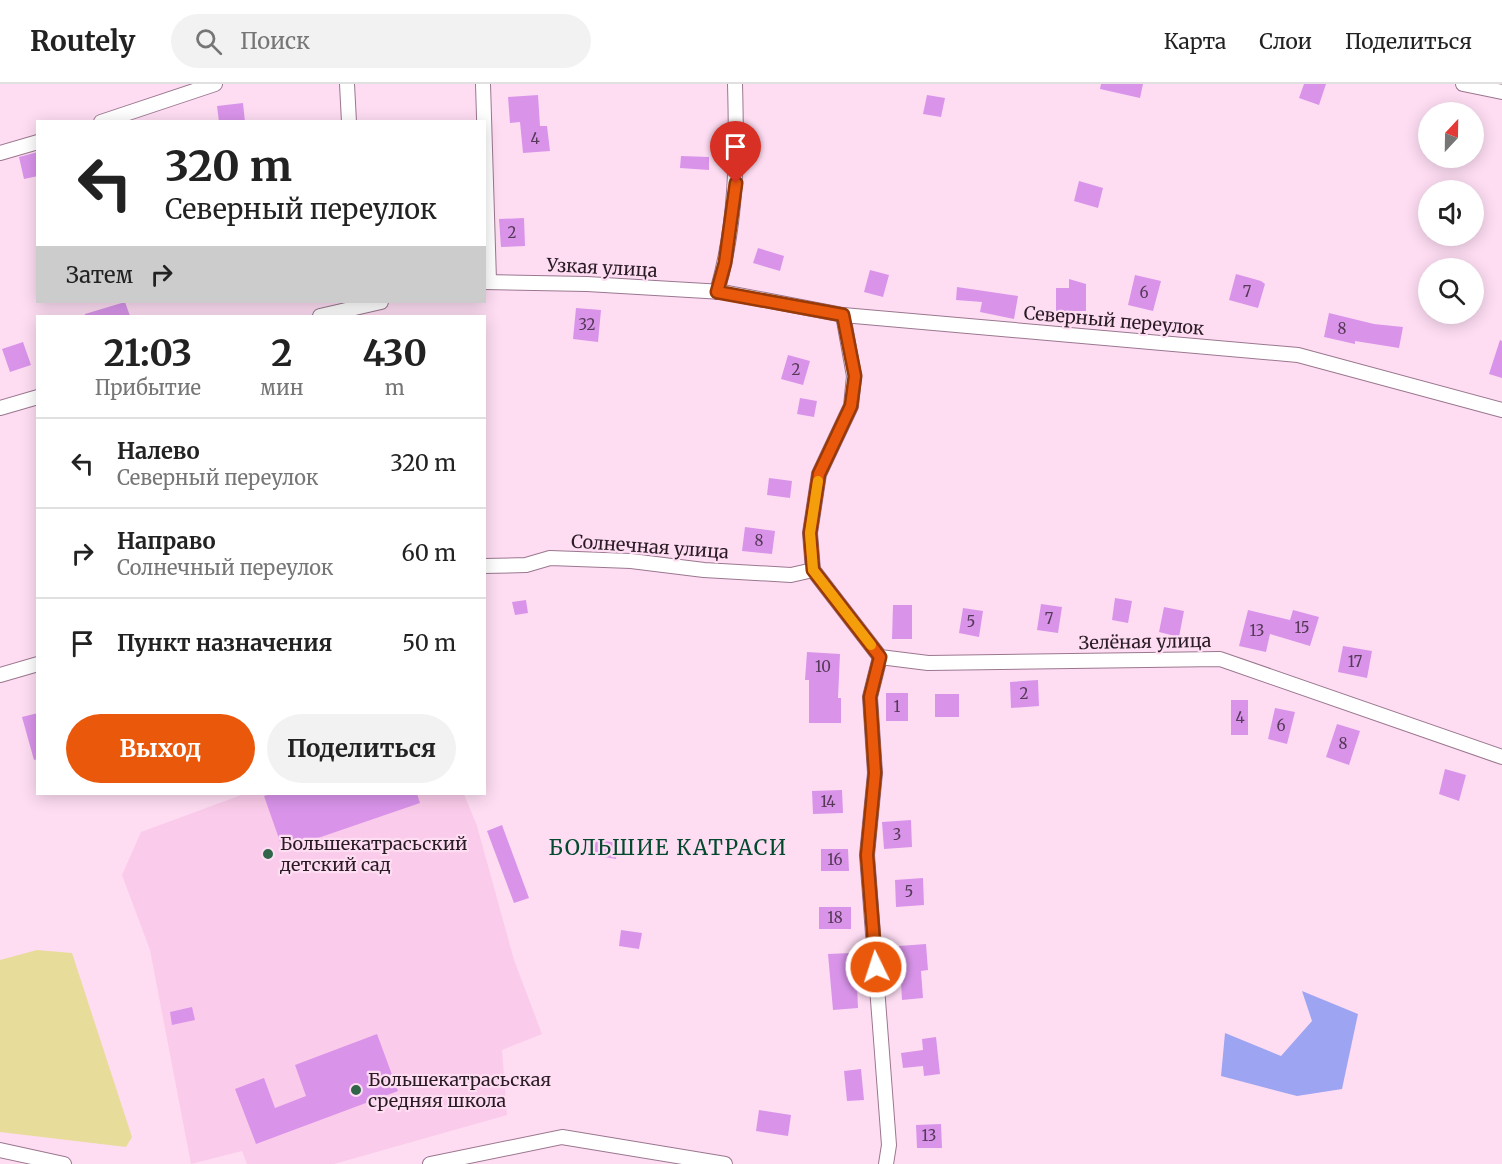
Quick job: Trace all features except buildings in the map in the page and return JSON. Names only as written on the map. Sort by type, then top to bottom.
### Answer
[{"type":"street","points":[[107,120],[215,84]]},
{"type":"street","points":[[347,84],[349,120]]},
{"type":"street","points":[[483,84],[484,120]]},
{"type":"street","points":[[717,292],[725,263],[735,202],[735,84]]},
{"type":"street","points":[[1463,84],[1502,92]]},
{"type":"street","points":[[0,153],[36,143]]},
{"type":"street","points":[[486,232],[487,282]]},
{"type":"street","name":"Узкая улица","points":[[487,282],[587,284],[717,292]]},
{"type":"street","name":"Северный переулок","points":[[717,292],[843,315],[1298,355],[1502,410]]},
{"type":"street","points":[[323,315],[359,303]]},
{"type":"street","points":[[843,315],[855,376],[851,406],[819,474],[810,533],[813,570],[880,657],[870,697],[875,773],[867,855],[889,1145],[886,1164]]},
{"type":"street","points":[[0,408],[36,398]]},
{"type":"street","name":"Солнечная улица","points":[[486,566],[526,565],[550,558],[631,561],[704,570],[791,575],[813,570]]},
{"type":"street","name":"Зелёная улица","points":[[880,657],[928,663],[1220,659],[1502,757]]},
{"type":"street","points":[[0,675],[36,665]]},
{"type":"street","points":[[430,1164],[562,1137],[726,1164]]},
{"type":"street","points":[[0,1150],[64,1164]]},
{"type":"shaded area","points":[[241,795],[464,795],[477,826],[514,960],[542,1034],[502,1050],[507,1115],[334,1164],[247,1164],[242,1151],[191,1164],[150,950],[122,875],[141,832]]},
{"type":"shaded area","points":[[37,950],[72,953],[132,1137],[126,1147],[0,1132],[0,960]]},
{"type":"water","points":[[1302,991],[1358,1014],[1342,1089],[1297,1096],[1221,1076],[1225,1033],[1281,1056],[1312,1021]]},
{"type":"slow traffic","points":[[818,481],[810,533],[813,570],[871,645]]},
{"type":"place","name":"Большекатрасьский детский сад","points":[[268,854]]},
{"type":"place","name":"Большекатрасьская средняя школа","points":[[356,1090]]},
{"type":"district","name":"БОЛЬШИЕ КАТРАСИ","points":[[668,848]]},
{"type":"route","points":[[736,183],[725,263],[717,292],[843,315],[855,376],[851,406],[819,474],[810,533],[813,570],[880,657],[870,697],[875,773],[867,855],[876,967]]}]
